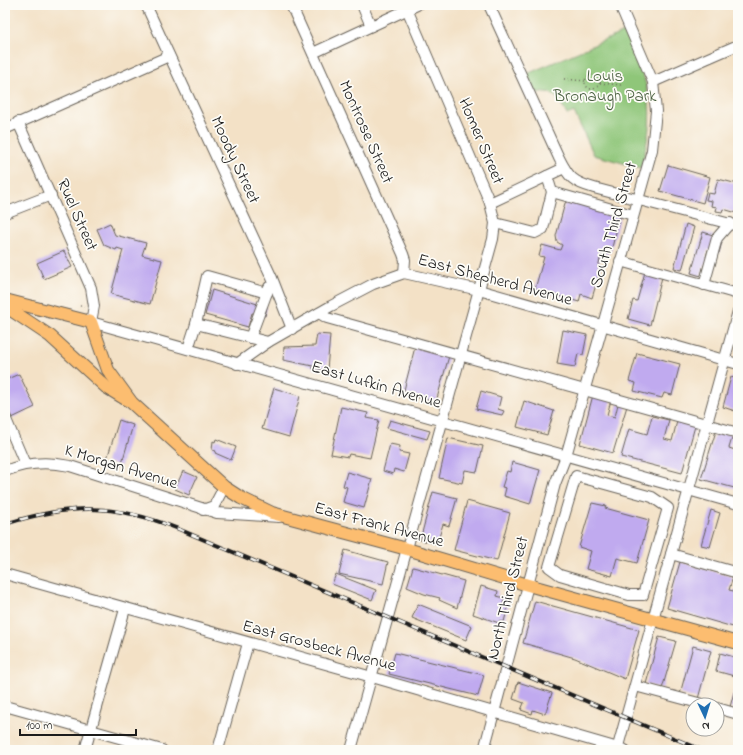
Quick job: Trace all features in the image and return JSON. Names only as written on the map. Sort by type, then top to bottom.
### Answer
[{"type":"main road","name":"East Lufkin Avenue","points":[[5,300],[91,322]]},
{"type":"main road","points":[[5,306],[50,336],[106,387],[132,403]]},
{"type":"main road","name":"East Frank Avenue","points":[[91,322],[108,370],[132,403],[224,487],[257,507],[289,518],[407,549],[528,586],[738,643]]},
{"type":"street","name":"Moody Street","points":[[146,5],[272,278],[292,329]]},
{"type":"street","name":"Montrose Street","points":[[291,5],[403,254],[405,260],[404,273]]},
{"type":"street","points":[[362,5],[371,26]]},
{"type":"street","points":[[489,5],[564,168],[572,180],[580,185],[734,225]]},
{"type":"street","name":"South Third Street","points":[[566,456],[583,391],[652,150],[655,129],[656,111],[654,82],[620,5]]},
{"type":"street","points":[[313,53],[412,7]]},
{"type":"street","name":"Homer Street","points":[[351,750],[461,357],[493,239],[495,222],[490,203],[412,7]]},
{"type":"street","points":[[654,82],[738,45]]},
{"type":"street","points":[[6,125],[18,122],[169,56]]},
{"type":"street","name":"Ruel Street","points":[[18,122],[91,288],[94,306],[91,322]]},
{"type":"street","points":[[490,203],[564,168]]},
{"type":"street","points":[[495,222],[535,233],[541,231],[544,228],[552,192],[547,176]]},
{"type":"street","points":[[552,192],[633,215]]},
{"type":"street","points":[[5,213],[51,195]]},
{"type":"street","points":[[704,284],[717,238],[734,225]]},
{"type":"street","points":[[620,260],[738,294]]},
{"type":"street","name":"East Shepherd Avenue","points":[[237,364],[268,342],[319,313],[373,284],[404,273],[479,290],[738,364]]},
{"type":"street","points":[[188,349],[196,324],[207,276],[267,292]]},
{"type":"street","points":[[250,338],[272,278]]},
{"type":"street","points":[[319,313],[327,318],[461,357],[738,433]]},
{"type":"street","points":[[620,749],[635,686],[737,317]]},
{"type":"street","name":"East Lufkin Avenue","points":[[91,322],[738,504]]},
{"type":"street","points":[[196,324],[268,342]]},
{"type":"street","points":[[5,417],[25,464]]},
{"type":"street","name":"North Third Street","points":[[484,750],[528,586],[534,558],[555,484],[566,456]]},
{"type":"street","name":"K Morgan Avenue","points":[[5,470],[25,464],[43,462],[70,466],[203,510],[233,515],[289,518]]},
{"type":"street","points":[[555,484],[576,476],[652,497],[682,517]]},
{"type":"street","points":[[549,567],[576,476]]},
{"type":"street","points":[[203,510],[214,506],[224,487]]},
{"type":"street","points":[[643,595],[668,508]]},
{"type":"street","points":[[671,554],[738,573]]},
{"type":"street","points":[[534,558],[560,575],[629,595],[660,595]]},
{"type":"street","name":"East Grosbeck Avenue","points":[[5,574],[125,609],[372,677],[620,749]]},
{"type":"street","points":[[85,750],[125,609]]},
{"type":"street","points":[[218,750],[248,643]]},
{"type":"street","points":[[635,686],[685,699]]},
{"type":"street","points":[[5,706],[162,750]]},
{"type":"street","points":[[725,710],[738,714]]},
{"type":"path","points":[[593,74],[599,78],[600,83],[595,89],[590,89],[586,86],[586,77],[593,74]]},
{"type":"path","points":[[564,78],[585,81]]},
{"type":"path","points":[[600,83],[621,85]]},
{"type":"path","points":[[80,306],[84,307]]},
{"type":"green space","name":"Louis Bronaugh Park","points":[[626,31],[646,83],[650,113],[649,129],[641,168],[594,155],[574,112],[567,115],[559,100],[553,94],[544,92],[535,93],[527,74]]},
{"type":"building","points":[[668,165],[710,177],[703,203],[660,191]]},
{"type":"building","points":[[718,179],[738,184],[737,213],[723,209],[722,212],[716,211],[717,207],[711,206],[712,201],[706,200],[708,193],[714,194]]},
{"type":"building","points":[[570,200],[619,215],[620,217],[611,251],[606,255],[601,255],[598,267],[601,268],[592,298],[581,294],[579,302],[535,289],[544,257],[539,256],[542,245],[560,250],[562,245],[557,242],[556,236],[565,203]]},
{"type":"building","points":[[110,223],[115,235],[146,243],[142,255],[162,260],[150,304],[111,294],[123,250],[117,248],[116,250],[104,245],[97,229]]},
{"type":"building","points":[[686,224],[694,227],[682,270],[674,268]]},
{"type":"building","points":[[703,232],[713,235],[712,239],[722,242],[719,253],[708,250],[706,257],[710,258],[704,265],[701,276],[691,273]]},
{"type":"building","points":[[64,251],[72,267],[44,279],[37,263]]},
{"type":"building","points":[[645,272],[662,277],[650,325],[628,319],[633,300],[637,301]]},
{"type":"building","points":[[212,290],[267,307],[265,316],[252,313],[248,327],[205,315]]},
{"type":"building","points":[[563,330],[587,335],[583,355],[578,354],[575,367],[557,364]]},
{"type":"building","points":[[317,334],[330,335],[327,370],[313,369],[313,366],[283,360],[284,347],[315,346]]},
{"type":"building","points":[[415,347],[449,356],[436,402],[403,394]]},
{"type":"building","points":[[637,353],[680,364],[672,395],[664,393],[662,398],[634,391],[636,383],[629,381]]},
{"type":"building","points":[[19,374],[35,407],[12,418],[5,404],[5,380]]},
{"type":"building","points":[[731,377],[738,379],[738,412],[723,407]]},
{"type":"building","points":[[274,388],[300,396],[289,437],[262,429]]},
{"type":"building","points":[[481,391],[501,397],[498,409],[504,411],[502,415],[476,409]]},
{"type":"building","points":[[593,395],[611,400],[607,415],[615,417],[618,404],[627,406],[613,453],[580,444]]},
{"type":"building","points":[[524,401],[554,411],[547,435],[517,427]]},
{"type":"building","points":[[341,407],[368,413],[366,418],[379,420],[370,458],[349,454],[348,457],[331,454]]},
{"type":"building","points":[[652,416],[669,420],[664,439],[672,441],[677,421],[695,426],[682,473],[621,457],[629,429],[647,434]]},
{"type":"building","points":[[119,420],[133,425],[121,466],[106,462]]},
{"type":"building","points":[[390,420],[430,431],[427,439],[387,428]]},
{"type":"building","points":[[716,431],[733,435],[729,448],[738,451],[738,489],[701,479]]},
{"type":"building","points":[[448,438],[483,446],[477,472],[465,470],[462,483],[439,478]]},
{"type":"building","points":[[216,439],[236,447],[231,460],[215,453],[216,451],[212,450],[213,441],[215,442]]},
{"type":"building","points":[[390,444],[400,446],[399,452],[409,454],[404,472],[394,469],[393,474],[383,471]]},
{"type":"building","points":[[512,462],[540,470],[530,504],[504,496],[506,488],[502,487],[507,471],[510,472]]},
{"type":"building","points":[[183,471],[197,477],[189,495],[175,489]]},
{"type":"building","points":[[347,472],[372,479],[364,508],[343,502],[347,487],[343,486]]},
{"type":"building","points":[[433,492],[457,498],[449,526],[443,524],[437,544],[420,540]]},
{"type":"building","points":[[467,501],[510,513],[497,561],[454,550]]},
{"type":"building","points":[[592,503],[649,520],[637,563],[617,558],[612,576],[586,569],[591,551],[579,547]]},
{"type":"building","points":[[711,510],[720,513],[710,547],[701,545]]},
{"type":"building","points":[[345,550],[388,562],[383,584],[339,574]]},
{"type":"building","points":[[680,562],[733,577],[729,590],[738,592],[738,611],[733,627],[667,608]]},
{"type":"building","points":[[413,567],[464,581],[457,608],[439,600],[440,598],[424,594],[407,587]]},
{"type":"building","points":[[336,574],[376,590],[372,600],[332,584]]},
{"type":"building","points":[[481,586],[498,591],[497,596],[504,598],[503,605],[508,606],[504,622],[499,621],[499,623],[473,614]]},
{"type":"building","points":[[535,601],[639,630],[625,679],[575,658],[523,643]]},
{"type":"building","points":[[418,604],[472,626],[466,640],[412,618]]},
{"type":"building","points":[[659,637],[676,641],[662,689],[646,684]]},
{"type":"building","points":[[693,646],[711,651],[699,697],[691,697],[680,694]]},
{"type":"building","points":[[395,653],[484,675],[478,696],[389,674]]},
{"type":"building","points":[[720,653],[738,658],[738,677],[716,671]]},
{"type":"building","points":[[518,682],[552,693],[545,714],[533,710],[532,714],[521,710],[524,703],[513,699]]},
{"type":"building","points":[[734,692],[738,693],[738,710],[730,707]]},
{"type":"railway","points":[[5,524],[28,517],[50,513],[91,509],[111,510],[153,520],[176,528],[702,750]]}]
